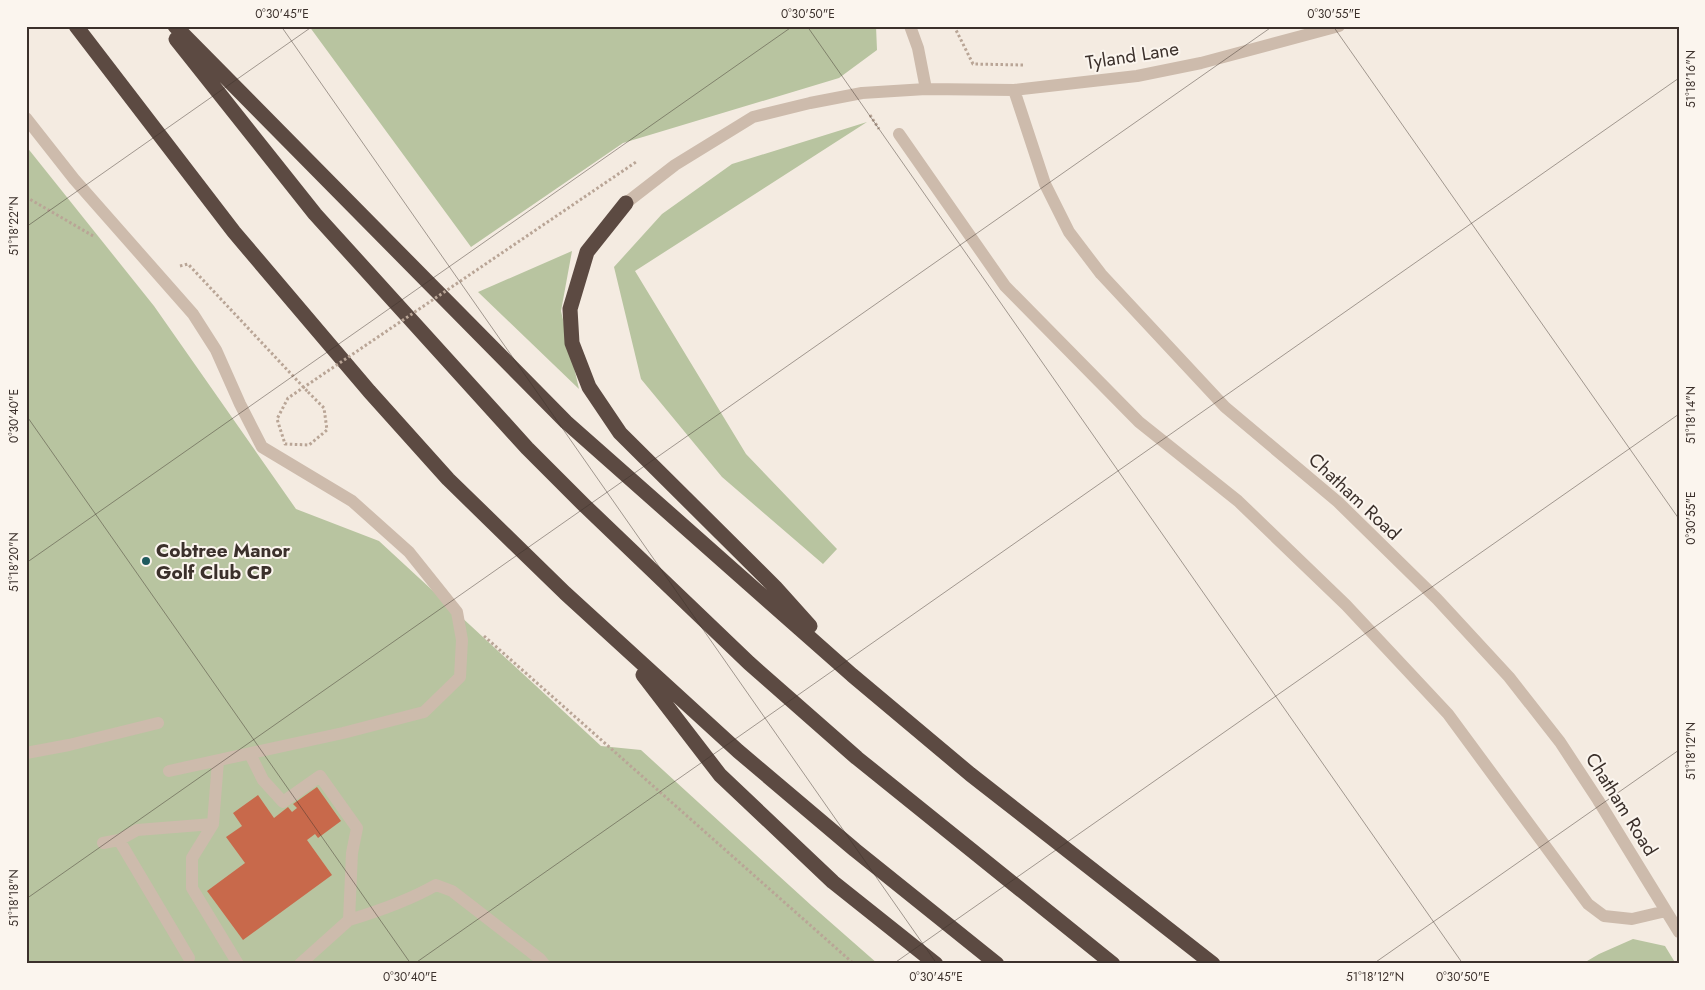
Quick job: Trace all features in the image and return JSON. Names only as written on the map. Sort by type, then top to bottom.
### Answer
[{"type":"highway","points":[[76,26],[234,232],[369,391],[448,479],[565,593],[738,751],[855,850],[997,964]]},
{"type":"highway","points":[[166,26],[315,214],[527,448],[584,505],[749,662],[857,758],[1113,964]]},
{"type":"highway","points":[[175,26],[566,422],[852,675],[970,774],[1212,964]]},
{"type":"highway","points":[[626,203],[587,252],[570,309],[572,343],[588,387],[620,433],[775,586],[852,675]]},
{"type":"highway","points":[[620,644],[720,775],[833,882],[936,964]]},
{"type":"street","points":[[910,26],[918,48],[926,89]]},
{"type":"street","name":"Tyland Lane","points":[[626,203],[675,165],[753,117],[862,93],[926,89],[1014,90],[1137,76],[1183,67],[1339,26]]},
{"type":"street","name":"Chatham Road","points":[[1014,90],[1045,184],[1069,232],[1101,274],[1225,407],[1338,502],[1437,599],[1509,677],[1560,742],[1679,932]]},
{"type":"street","points":[[26,118],[74,179],[193,314],[216,350],[262,447],[352,502],[409,552],[457,612],[462,640],[460,677],[424,712],[343,733],[169,771]]},
{"type":"street","points":[[899,134],[1005,286],[1139,422],[1238,501],[1346,605],[1448,714],[1588,904],[1604,916],[1632,919],[1666,911]]},
{"type":"street","points":[[26,753],[69,745],[158,723]]},
{"type":"street","points":[[250,754],[263,780],[283,802],[320,776],[357,828],[352,853],[349,920]]},
{"type":"street","points":[[218,761],[213,824],[192,858],[192,888],[238,964]]},
{"type":"street","points":[[103,843],[119,840],[137,830],[213,824]]},
{"type":"street","points":[[119,840],[189,958]]},
{"type":"street","points":[[300,964],[349,920],[417,896],[436,885],[452,891],[544,964]]},
{"type":"path","points":[[954,26],[973,64],[1030,65]]},
{"type":"path","points":[[156,274],[188,264],[308,392],[324,408],[327,430],[309,445],[285,444],[277,419],[288,398],[636,162]]},
{"type":"path","points":[[26,197],[97,239]]},
{"type":"path","points":[[457,612],[854,964]]},
{"type":"green space","points":[[309,26],[876,26],[877,50],[839,78],[623,143],[471,247]]},
{"type":"green space","points":[[867,122],[635,271],[746,454],[837,549],[823,564],[722,477],[641,379],[614,267],[662,214],[732,164]]},
{"type":"green space","points":[[26,146],[154,306],[296,509],[379,541],[601,746],[641,750],[878,964],[26,964]]},
{"type":"green space","points":[[572,251],[561,311],[579,389],[478,292]]},
{"type":"green space","points":[[1633,939],[1665,946],[1676,964],[1582,964],[1599,954]]},
{"type":"building","points":[[317,787],[341,821],[318,838],[315,834],[307,840],[332,875],[243,940],[207,891],[245,863],[226,837],[242,826],[233,813],[258,795],[274,818],[288,807],[292,812],[297,808],[293,804]]},
{"type":"place","name":"Cobtree Manor Golf Club CP","points":[[146,561]]}]
